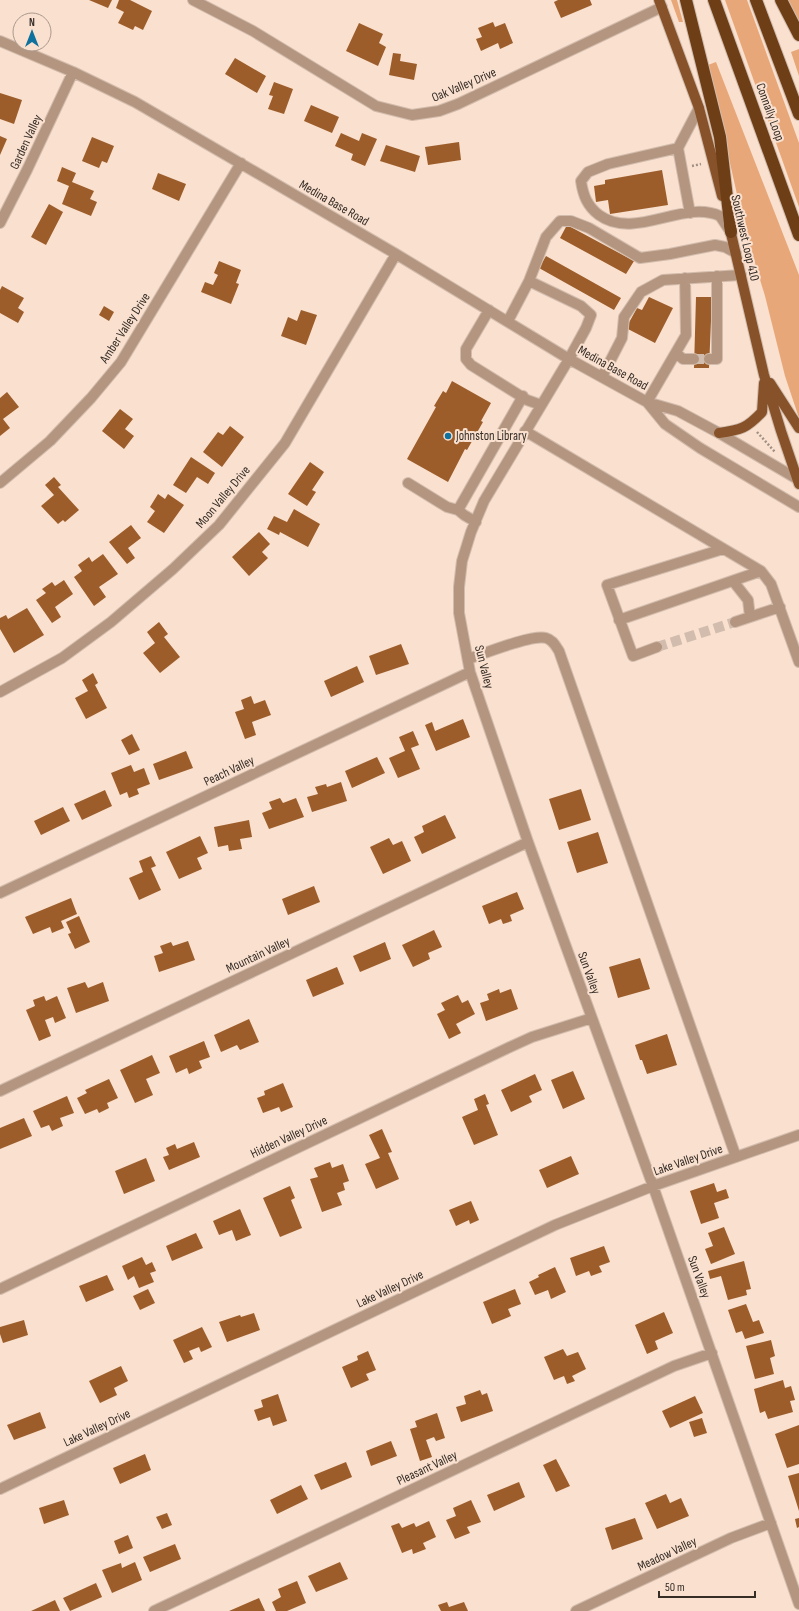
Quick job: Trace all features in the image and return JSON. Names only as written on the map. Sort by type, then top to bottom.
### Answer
[{"type":"highway","points":[[686,0],[720,137],[731,232]]},
{"type":"highway","name":"Connally Loop","points":[[714,0],[799,235]]},
{"type":"highway","name":"Connally Loop","points":[[756,0],[799,114]]},
{"type":"highway","points":[[781,0],[799,35]]},
{"type":"main road","name":"Southwest Loop 410","points":[[660,4],[699,108],[715,166],[764,375],[798,481]]},
{"type":"main road","points":[[764,375],[799,428]]},
{"type":"main road","points":[[719,433],[736,431],[751,424],[762,412],[764,375]]},
{"type":"street","name":"Oak Valley Drive","points":[[193,0],[253,31],[376,106],[412,115],[439,111],[458,104],[660,4]]},
{"type":"street","name":"Medina Base Road","points":[[0,41],[73,72],[135,102],[396,254],[569,359],[647,402],[678,411],[719,433],[798,481]]},
{"type":"street","name":"Garden Valley","points":[[0,223],[28,170],[73,72]]},
{"type":"street","points":[[690,213],[678,148],[699,108]]},
{"type":"street","points":[[678,148],[608,164],[588,172],[580,181],[582,194],[594,211],[605,219],[618,222],[640,223],[690,213],[706,212],[717,215],[724,220],[731,232]]},
{"type":"street","name":"Amber Valley Drive","points":[[0,482],[50,441],[91,398],[121,362],[241,163]]},
{"type":"street","points":[[508,321],[529,281],[546,237],[560,221],[571,221],[589,228],[640,258],[715,246],[725,247],[736,253]]},
{"type":"street","name":"Moon Valley Drive","points":[[0,692],[62,658],[111,622],[173,569],[219,525],[285,443],[396,254]]},
{"type":"street","points":[[602,377],[622,338],[624,317],[641,292],[663,280],[741,275]]},
{"type":"street","points":[[709,359],[717,359],[717,276]]},
{"type":"street","points":[[647,402],[686,335],[685,278]]},
{"type":"street","name":"Sun Valley","points":[[529,281],[581,306],[591,315],[586,328],[569,359],[484,501],[462,562],[459,587],[459,612],[470,672],[528,842],[653,1186],[799,1604]]},
{"type":"street","points":[[489,310],[466,349],[466,359],[471,365],[541,405]]},
{"type":"street","points":[[676,353],[683,359],[694,359]]},
{"type":"street","points":[[458,510],[523,396]]},
{"type":"street","name":"Medina Base Road","points":[[647,402],[665,424],[688,440],[799,507]]},
{"type":"street","points":[[525,431],[761,571],[771,584],[799,662]]},
{"type":"street","points":[[408,483],[447,507],[458,510],[476,522]]},
{"type":"street","points":[[658,647],[633,656],[607,585],[723,548]]},
{"type":"street","points":[[620,620],[761,571]]},
{"type":"street","points":[[733,581],[748,600],[750,617]]},
{"type":"street","points":[[735,622],[780,607]]},
{"type":"street","points":[[468,659],[526,640],[545,638],[553,641],[559,651],[736,1157]]},
{"type":"street","name":"Peach Valley","points":[[0,894],[470,672]]},
{"type":"street","name":"Mountain Valley","points":[[0,1091],[528,842]]},
{"type":"street","name":"Hidden Valley Drive","points":[[0,1289],[510,1047],[532,1037],[592,1018]]},
{"type":"street","name":"Lake Valley Drive","points":[[0,1489],[555,1225],[653,1186],[799,1135]]},
{"type":"street","name":"Pleasant Valley","points":[[154,1611],[674,1366],[712,1353]]},
{"type":"street","name":"Meadow Valley","points":[[576,1611],[731,1538],[771,1523]]},
{"type":"path","points":[[755,429],[779,456]]},
{"type":"shaded area","points":[[671,0],[677,0],[683,22],[679,22]]},
{"type":"shaded area","points":[[725,0],[747,0],[799,143],[799,207]]},
{"type":"shaded area","points":[[787,0],[799,0],[799,22]]},
{"type":"shaded area","points":[[799,49],[799,76],[791,52]]},
{"type":"shaded area","points":[[716,62],[799,275],[799,418],[785,376],[765,296],[745,230],[708,65]]},
{"type":"building","points":[[89,0],[112,0],[108,8]]},
{"type":"building","points":[[119,0],[130,0],[152,11],[143,30],[135,26],[133,30],[118,23],[124,12],[116,8]]},
{"type":"building","points":[[558,0],[590,0],[592,5],[561,18],[554,2]]},
{"type":"building","points":[[493,22],[495,27],[505,23],[513,43],[500,49],[498,43],[481,51],[476,39],[482,37],[478,28]]},
{"type":"building","points":[[359,23],[383,34],[379,43],[386,47],[378,66],[346,51]]},
{"type":"building","points":[[393,53],[401,54],[400,61],[417,64],[414,80],[389,75]]},
{"type":"building","points":[[235,58],[266,76],[257,93],[225,74]]},
{"type":"building","points":[[274,82],[293,89],[284,114],[268,109],[273,96],[269,95]]},
{"type":"building","points":[[0,93],[22,100],[14,124],[0,119]]},
{"type":"building","points":[[311,105],[339,117],[332,133],[304,121]]},
{"type":"building","points":[[341,133],[359,141],[362,133],[377,139],[365,166],[351,160],[353,154],[335,146]]},
{"type":"building","points":[[0,136],[7,139],[0,155]]},
{"type":"building","points":[[92,137],[114,146],[107,163],[102,161],[99,168],[82,161]]},
{"type":"building","points":[[459,142],[461,160],[428,165],[425,147]]},
{"type":"building","points":[[386,145],[420,156],[415,172],[380,161]]},
{"type":"building","points":[[62,167],[76,173],[72,182],[94,191],[90,199],[97,202],[91,216],[62,204],[69,186],[57,181]]},
{"type":"building","points":[[662,170],[668,205],[610,214],[608,200],[596,202],[594,186],[605,184],[605,180]]},
{"type":"building","points":[[158,173],[186,184],[179,201],[152,189]]},
{"type":"building","points":[[49,204],[63,212],[46,245],[31,237]]},
{"type":"building","points":[[567,225],[634,261],[626,274],[560,238]]},
{"type":"building","points":[[546,256],[621,298],[614,310],[539,268]]},
{"type":"building","points":[[219,261],[241,270],[236,283],[239,284],[231,304],[201,292],[205,282],[213,285],[218,275],[214,273]]},
{"type":"building","points":[[2,286],[24,298],[18,308],[24,312],[18,323],[0,313],[0,290]]},
{"type":"building","points":[[649,297],[673,308],[655,343],[626,328],[637,308],[642,310]]},
{"type":"building","points":[[696,297],[712,297],[709,368],[694,368]]},
{"type":"building","points":[[104,306],[114,312],[109,321],[99,315]]},
{"type":"building","points":[[301,310],[317,315],[306,345],[281,336],[288,317],[297,321]]},
{"type":"building","name":"Johnston Library","points":[[452,381],[491,403],[481,421],[483,422],[467,450],[465,449],[448,482],[407,459],[436,407],[434,406],[443,391],[446,393]]},
{"type":"building","points":[[7,392],[19,407],[3,419],[10,428],[0,436],[0,398]]},
{"type":"building","points":[[120,409],[133,419],[125,429],[134,436],[124,449],[102,431]]},
{"type":"building","points":[[230,426],[244,437],[222,467],[203,452],[218,432],[223,435]]},
{"type":"building","points":[[191,457],[215,473],[208,484],[197,477],[186,493],[173,485]]},
{"type":"building","points":[[310,462],[324,472],[312,490],[316,492],[307,506],[288,494]]},
{"type":"building","points":[[54,477],[61,485],[58,487],[79,510],[65,522],[63,520],[58,524],[41,506],[54,495],[45,485]]},
{"type":"building","points":[[158,494],[165,499],[168,494],[184,505],[164,533],[147,522],[155,511],[150,507]]},
{"type":"building","points":[[294,509],[320,524],[308,547],[280,532],[279,535],[267,529],[274,516],[287,522]]},
{"type":"building","points":[[131,525],[141,538],[128,548],[135,558],[127,564],[109,542]]},
{"type":"building","points":[[259,532],[270,544],[262,552],[268,558],[249,576],[232,557]]},
{"type":"building","points":[[103,554],[118,574],[99,587],[106,597],[94,606],[74,577],[82,571],[78,565],[89,557],[92,562]]},
{"type":"building","points":[[64,580],[73,594],[55,607],[61,617],[52,623],[36,600],[46,593],[42,589],[52,582],[55,586]]},
{"type":"building","points":[[27,608],[44,635],[14,653],[0,629],[0,618],[6,615],[8,619]]},
{"type":"building","points":[[159,622],[168,634],[164,637],[180,657],[160,673],[143,653],[155,643],[147,632]]},
{"type":"building","points":[[401,644],[409,664],[376,675],[369,656]]},
{"type":"building","points":[[357,666],[364,682],[331,697],[324,681]]},
{"type":"building","points":[[93,673],[98,683],[95,685],[107,708],[86,719],[75,698],[88,691],[82,680]]},
{"type":"building","points":[[251,696],[254,704],[265,700],[271,715],[252,722],[256,735],[245,739],[235,712],[244,709],[241,700]]},
{"type":"building","points":[[463,719],[470,737],[436,751],[425,725],[432,722],[435,731]]},
{"type":"building","points":[[413,731],[419,745],[411,748],[420,769],[398,778],[389,758],[405,751],[399,737]]},
{"type":"building","points":[[132,734],[140,750],[129,755],[121,740]]},
{"type":"building","points":[[186,751],[193,768],[159,780],[153,764]]},
{"type":"building","points":[[377,757],[385,773],[352,788],[345,771]]},
{"type":"building","points":[[131,765],[134,772],[144,768],[150,784],[137,789],[139,794],[129,798],[127,792],[120,795],[111,773]]},
{"type":"building","points":[[341,782],[347,801],[312,812],[307,797],[318,794],[315,787],[326,784],[327,787]]},
{"type":"building","points":[[581,789],[591,820],[559,830],[549,799]]},
{"type":"building","points":[[105,790],[112,806],[82,820],[74,804]]},
{"type":"building","points":[[280,798],[283,803],[296,798],[304,817],[269,829],[262,813],[272,809],[269,802]]},
{"type":"building","points":[[63,807],[70,821],[41,835],[34,821]]},
{"type":"building","points":[[445,815],[456,838],[422,854],[414,837],[424,832],[422,826]]},
{"type":"building","points":[[249,820],[252,837],[240,839],[242,849],[229,851],[228,845],[218,847],[214,827]]},
{"type":"building","points":[[598,832],[608,863],[577,873],[567,842]]},
{"type":"building","points":[[200,836],[208,853],[197,858],[202,869],[179,879],[166,852]]},
{"type":"building","points":[[389,838],[393,845],[402,841],[411,861],[383,874],[370,847]]},
{"type":"building","points":[[151,856],[156,866],[151,868],[161,890],[139,900],[129,878],[143,872],[139,861]]},
{"type":"building","points":[[314,886],[320,902],[288,915],[282,899]]},
{"type":"building","points":[[517,892],[524,909],[510,915],[512,921],[503,924],[501,919],[489,924],[482,906]]},
{"type":"building","points":[[71,898],[77,914],[61,921],[64,928],[52,933],[50,927],[33,934],[25,917]]},
{"type":"building","points":[[79,916],[90,942],[75,949],[68,934],[71,933],[66,922]]},
{"type":"building","points":[[434,930],[442,947],[428,953],[430,959],[413,967],[402,945]]},
{"type":"building","points":[[188,941],[195,960],[159,972],[154,956],[163,953],[160,946],[171,942],[173,946]]},
{"type":"building","points":[[385,942],[391,959],[360,972],[353,956]]},
{"type":"building","points":[[640,958],[650,989],[618,998],[609,967]]},
{"type":"building","points":[[337,967],[344,984],[313,997],[306,980]]},
{"type":"building","points":[[85,982],[88,988],[103,982],[109,1001],[76,1013],[67,988]]},
{"type":"building","points":[[499,989],[500,993],[511,989],[518,1009],[486,1021],[480,1003],[489,1000],[487,994]]},
{"type":"building","points":[[458,995],[462,1003],[468,1000],[475,1014],[456,1024],[461,1033],[449,1039],[437,1014],[445,1010],[441,1003]]},
{"type":"building","points":[[44,996],[46,1001],[57,996],[66,1018],[55,1023],[53,1017],[45,1020],[51,1036],[39,1041],[26,1010],[35,1006],[33,1000]]},
{"type":"building","points":[[249,1019],[259,1042],[240,1050],[237,1045],[221,1052],[214,1035]]},
{"type":"building","points":[[667,1034],[677,1065],[647,1074],[635,1045]]},
{"type":"building","points":[[204,1041],[210,1057],[199,1061],[202,1068],[189,1074],[187,1068],[176,1073],[169,1056]]},
{"type":"building","points":[[152,1055],[160,1073],[146,1079],[153,1095],[135,1103],[120,1070]]},
{"type":"building","points":[[573,1071],[585,1099],[563,1109],[551,1080]]},
{"type":"building","points":[[535,1074],[542,1090],[529,1096],[532,1102],[511,1112],[501,1090]]},
{"type":"building","points":[[109,1079],[118,1098],[107,1103],[109,1108],[99,1113],[97,1109],[85,1114],[77,1098],[87,1093],[85,1090]]},
{"type":"building","points":[[283,1083],[293,1107],[281,1112],[279,1107],[263,1113],[257,1098],[265,1095],[264,1091]]},
{"type":"building","points":[[485,1094],[489,1104],[486,1105],[498,1135],[474,1145],[462,1117],[478,1110],[474,1099]]},
{"type":"building","points":[[67,1096],[74,1113],[60,1118],[63,1126],[52,1131],[49,1125],[41,1128],[33,1111]]},
{"type":"building","points":[[24,1118],[32,1136],[0,1149],[0,1128]]},
{"type":"building","points":[[382,1129],[392,1152],[388,1153],[399,1179],[376,1189],[365,1164],[380,1158],[369,1135]]},
{"type":"building","points":[[194,1142],[200,1157],[169,1170],[163,1157],[169,1155],[166,1148],[175,1144],[177,1149]]},
{"type":"building","points":[[571,1156],[579,1174],[547,1188],[539,1170]]},
{"type":"building","points":[[146,1158],[155,1181],[124,1194],[115,1171]]},
{"type":"building","points":[[330,1162],[332,1168],[343,1164],[349,1181],[343,1183],[345,1190],[337,1193],[342,1205],[322,1212],[310,1179],[318,1177],[314,1168]]},
{"type":"building","points":[[714,1183],[717,1192],[726,1189],[729,1198],[714,1203],[719,1218],[701,1224],[690,1191]]},
{"type":"building","points":[[290,1186],[295,1198],[291,1200],[302,1228],[280,1237],[263,1198]]},
{"type":"building","points":[[471,1201],[479,1220],[470,1224],[469,1220],[456,1226],[449,1210]]},
{"type":"building","points":[[240,1209],[251,1235],[236,1241],[232,1230],[219,1235],[213,1221]]},
{"type":"building","points":[[724,1227],[735,1254],[711,1264],[705,1249],[713,1246],[708,1233]]},
{"type":"building","points":[[196,1233],[203,1248],[172,1261],[166,1246]]},
{"type":"building","points":[[604,1246],[610,1262],[599,1266],[602,1272],[591,1276],[589,1271],[576,1276],[570,1258]]},
{"type":"building","points":[[142,1257],[146,1265],[152,1262],[156,1271],[150,1273],[154,1282],[139,1288],[134,1276],[128,1280],[122,1266]]},
{"type":"building","points":[[744,1261],[751,1289],[746,1290],[747,1295],[728,1300],[721,1276],[710,1279],[708,1271]]},
{"type":"building","points":[[555,1267],[566,1292],[551,1299],[548,1290],[535,1295],[529,1282],[539,1277],[538,1275]]},
{"type":"building","points":[[107,1275],[114,1290],[86,1302],[79,1286]]},
{"type":"building","points":[[148,1289],[155,1303],[140,1310],[133,1296]]},
{"type":"building","points":[[515,1289],[521,1304],[508,1309],[511,1316],[492,1324],[483,1302]]},
{"type":"building","points":[[746,1304],[753,1322],[759,1320],[764,1333],[745,1339],[742,1331],[736,1333],[728,1310]]},
{"type":"building","points":[[664,1312],[673,1333],[655,1341],[658,1349],[647,1354],[635,1325]]},
{"type":"building","points":[[254,1313],[260,1330],[227,1342],[219,1322],[240,1315],[241,1317]]},
{"type":"building","points":[[24,1320],[28,1335],[3,1343],[0,1334],[0,1327]]},
{"type":"building","points":[[202,1327],[212,1347],[201,1352],[199,1347],[189,1351],[193,1359],[184,1363],[173,1340]]},
{"type":"building","points":[[771,1340],[775,1356],[770,1358],[774,1374],[755,1379],[746,1346]]},
{"type":"building","points":[[563,1349],[567,1356],[578,1352],[586,1369],[572,1376],[575,1381],[567,1384],[564,1376],[554,1380],[544,1357]]},
{"type":"building","points":[[368,1351],[376,1370],[366,1374],[369,1380],[351,1388],[342,1367],[358,1360],[357,1356]]},
{"type":"building","points":[[121,1366],[128,1381],[114,1388],[117,1395],[100,1403],[89,1381]]},
{"type":"building","points":[[783,1380],[785,1388],[791,1386],[795,1400],[790,1401],[793,1412],[768,1419],[765,1411],[760,1413],[754,1389]]},
{"type":"building","points":[[480,1390],[482,1395],[487,1393],[493,1411],[461,1422],[456,1407],[466,1404],[464,1396]]},
{"type":"building","points":[[278,1394],[287,1421],[273,1426],[270,1417],[258,1421],[254,1410],[263,1407],[261,1400]]},
{"type":"building","points":[[695,1396],[703,1413],[670,1428],[662,1411]]},
{"type":"building","points":[[40,1412],[46,1428],[14,1440],[7,1425]]},
{"type":"building","points":[[437,1413],[445,1438],[436,1441],[434,1437],[426,1440],[432,1457],[420,1461],[410,1429],[417,1427],[415,1421]]},
{"type":"building","points":[[702,1418],[707,1433],[694,1437],[689,1422]]},
{"type":"building","points":[[799,1425],[799,1464],[787,1468],[775,1434]]},
{"type":"building","points":[[391,1441],[397,1456],[371,1466],[366,1451]]},
{"type":"building","points":[[145,1454],[151,1470],[120,1484],[113,1468]]},
{"type":"building","points":[[556,1459],[570,1486],[556,1492],[543,1465]]},
{"type":"building","points":[[346,1462],[352,1477],[321,1490],[314,1475]]},
{"type":"building","points":[[799,1473],[799,1511],[788,1476]]},
{"type":"building","points":[[519,1482],[525,1497],[494,1511],[487,1495]]},
{"type":"building","points":[[301,1485],[308,1499],[277,1514],[270,1500]]},
{"type":"building","points":[[666,1494],[670,1503],[681,1498],[689,1516],[657,1529],[645,1503]]},
{"type":"building","points":[[64,1500],[69,1515],[44,1524],[39,1508]]},
{"type":"building","points":[[471,1500],[481,1522],[467,1527],[470,1533],[455,1539],[446,1520],[456,1516],[453,1508]]},
{"type":"building","points":[[167,1513],[172,1525],[162,1529],[156,1517]]},
{"type":"building","points":[[635,1518],[643,1539],[612,1550],[605,1528]]},
{"type":"building","points":[[799,1518],[799,1527],[797,1528],[795,1519]]},
{"type":"building","points":[[429,1521],[436,1537],[423,1543],[426,1549],[413,1554],[412,1549],[402,1553],[391,1526],[399,1523],[402,1528],[414,1523],[416,1527]]},
{"type":"building","points":[[128,1535],[133,1548],[119,1554],[114,1541]]},
{"type":"building","points":[[175,1544],[181,1559],[150,1572],[143,1557]]},
{"type":"building","points":[[135,1562],[142,1580],[112,1593],[102,1570],[121,1563],[122,1568]]},
{"type":"building","points":[[340,1562],[348,1579],[316,1592],[308,1576]]},
{"type":"building","points":[[297,1581],[306,1603],[287,1611],[276,1611],[272,1602],[281,1597],[278,1589]]},
{"type":"building","points":[[96,1583],[102,1597],[70,1611],[63,1598]]},
{"type":"building","points":[[259,1598],[265,1611],[229,1611]]},
{"type":"building","points":[[55,1600],[60,1611],[31,1611]]},
{"type":"building","points":[[447,1602],[449,1607],[464,1602],[468,1611],[441,1611],[438,1605]]},
{"type":"tunnel","points":[[694,359],[709,359]]},
{"type":"tunnel","points":[[657,647],[735,622]]},
{"type":"place","name":"Johnston Library","points":[[448,436]]}]
